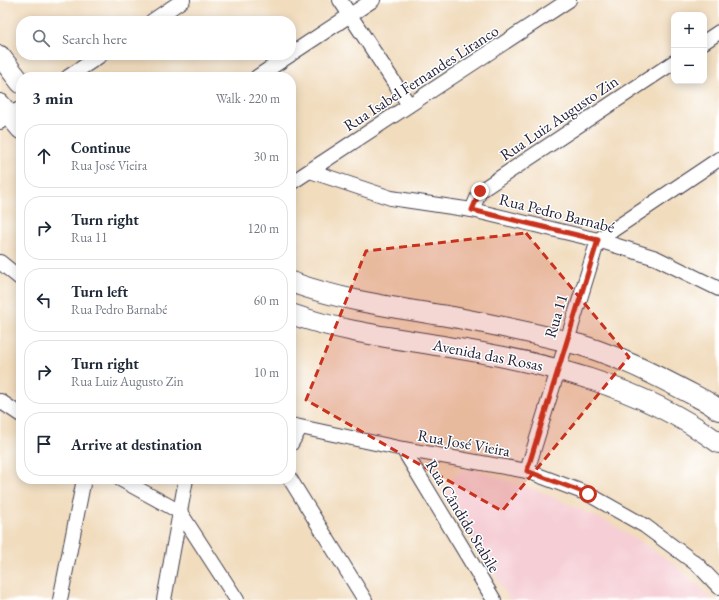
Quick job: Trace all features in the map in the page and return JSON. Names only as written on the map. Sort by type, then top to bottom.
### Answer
[{"type":"street","points":[[159,16],[183,0]]},
{"type":"street","points":[[340,0],[410,105]]},
{"type":"street","points":[[296,52],[373,0]]},
{"type":"street","name":"Rua Isabel Fernandes Liranco","points":[[296,180],[569,0]]},
{"type":"street","points":[[707,40],[719,32]]},
{"type":"street","points":[[0,56],[16,77]]},
{"type":"street","points":[[76,72],[94,60]]},
{"type":"street","points":[[265,72],[283,60]]},
{"type":"street","name":"Rua Luiz Augusto Zin","points":[[472,210],[480,191],[671,64]]},
{"type":"street","points":[[598,240],[719,160]]},
{"type":"street","name":"Rua Pedro Barnabé","points":[[310,171],[391,198],[472,210],[598,240],[656,258],[718,288]]},
{"type":"street","name":"Rua 11","points":[[527,471],[598,240]]},
{"type":"street","points":[[0,262],[16,275]]},
{"type":"street","name":"Avenida das Rosas","points":[[296,284],[318,292],[385,307],[455,318],[567,341],[634,364],[709,403],[719,410]]},
{"type":"street","name":"Avenida das Rosas","points":[[296,315],[353,332],[450,347],[558,368],[621,390],[695,425],[719,443]]},
{"type":"street","points":[[0,401],[16,412]]},
{"type":"street","name":"Rua José Vieira","points":[[296,426],[403,449],[527,471],[588,494],[645,526],[698,565],[719,587]]},
{"type":"street","name":"Rua Cândido Stabile","points":[[403,449],[494,600]]},
{"type":"street","points":[[60,600],[83,484]]},
{"type":"street","points":[[129,484],[180,512],[237,600]]},
{"type":"street","points":[[164,600],[185,484]]},
{"type":"street","points":[[293,484],[365,600]]},
{"type":"highlighted area","points":[[526,233],[629,357],[502,511],[306,400],[366,251]]},
{"type":"shaded area","points":[[470,468],[541,492],[610,523],[672,562],[713,600],[510,600],[448,496],[447,487],[457,473]]},
{"type":"route","points":[[480,191],[472,210],[598,240],[527,471],[588,494]]}]
